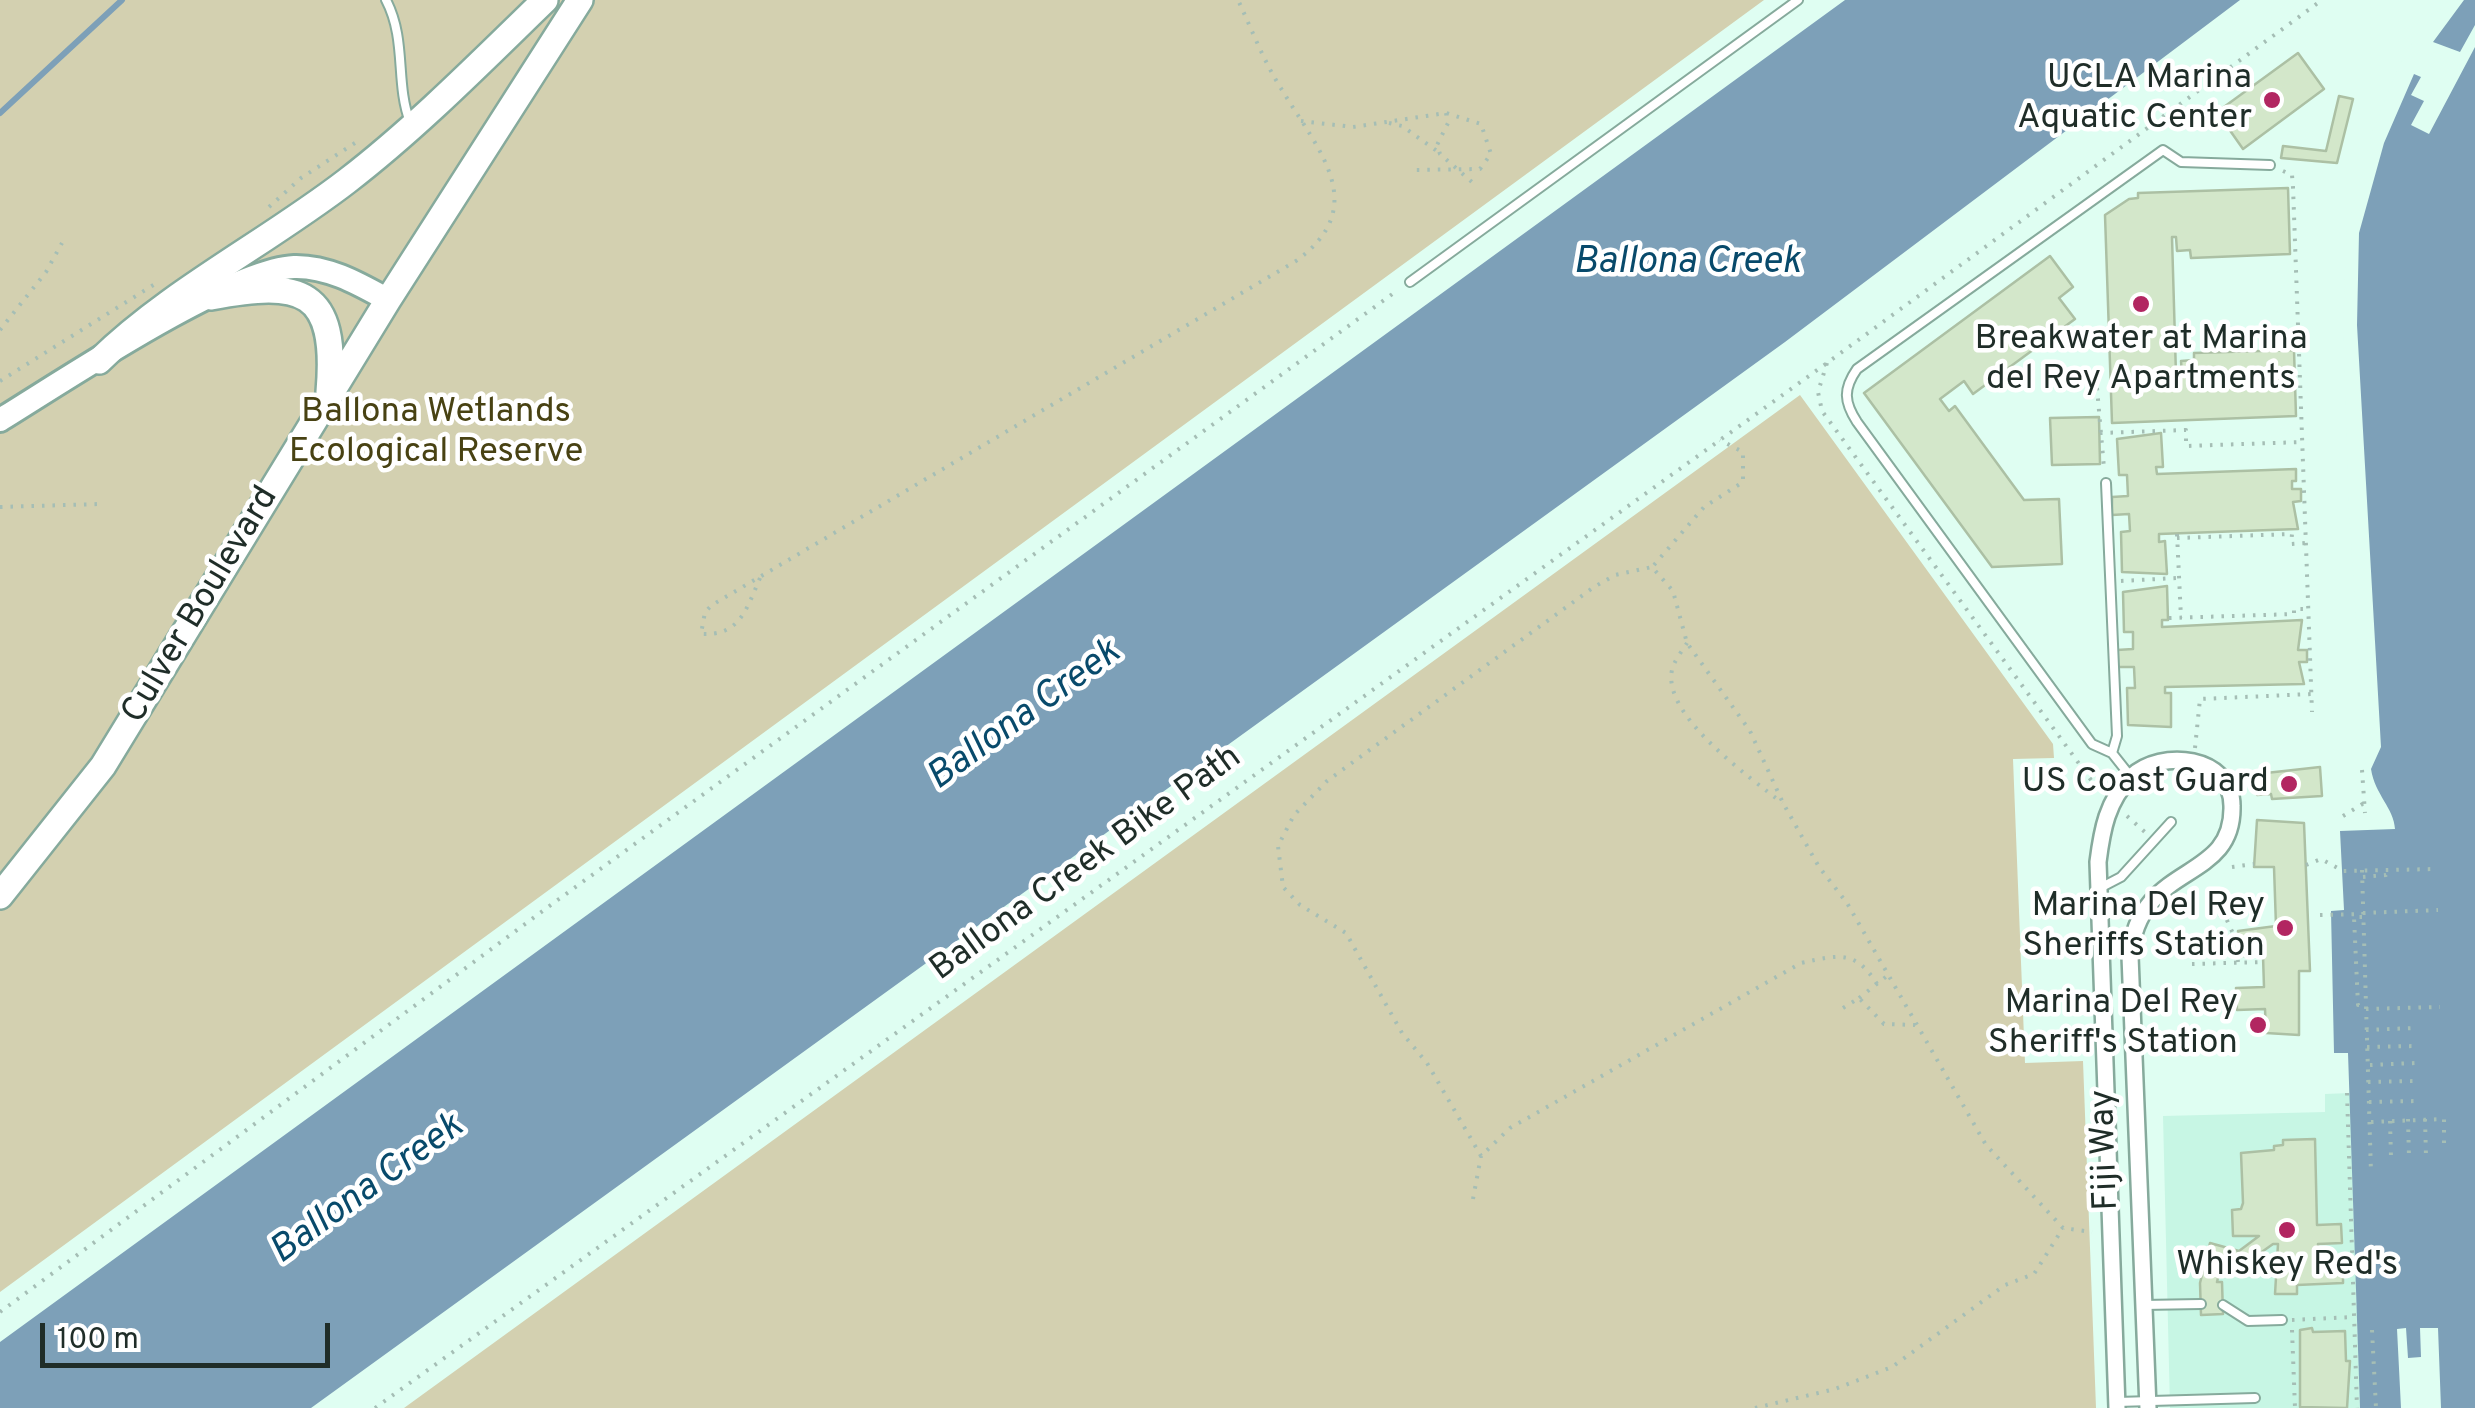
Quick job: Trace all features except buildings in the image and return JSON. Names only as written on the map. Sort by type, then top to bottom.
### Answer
[{"type":"main road","points":[[99,361],[134,326],[246,254],[349,180],[545,0]]},
{"type":"main road","name":"Culver Boulevard","points":[[0,896],[104,766],[388,300],[580,0]]},
{"type":"main road","points":[[0,420],[211,297],[270,271],[296,267],[340,275],[388,300]]},
{"type":"main road","points":[[211,297],[268,287],[290,290],[305,299],[330,336],[328,397]]},
{"type":"street","name":"Fiji Way","points":[[2147,1404],[2132,932],[2152,898],[2216,854],[2233,809],[2225,782],[2204,764],[2192,761]]},
{"type":"street","points":[[2131,777],[2157,762],[2192,761]]},
{"type":"street","name":"Fiji Way","points":[[2117,1405],[2097,890],[2100,839],[2109,807],[2131,777]]},
{"type":"street","points":[[2110,1232],[2140,1232]]},
{"type":"lane","points":[[386,0],[399,36],[402,102],[412,126]]},
{"type":"lane","points":[[1410,282],[1798,0]]},
{"type":"lane","points":[[2131,777],[2112,754],[2092,744],[1857,422],[1847,406],[1846,391],[1857,368],[2163,150],[2165,139]]},
{"type":"lane","points":[[2163,150],[2181,162],[2270,165]]},
{"type":"lane","points":[[2106,483],[2116,736],[2112,754]]},
{"type":"lane","points":[[2097,890],[2121,877],[2171,822]]},
{"type":"lane","points":[[2144,1306],[2200,1304]]},
{"type":"lane","points":[[2223,1304],[2248,1321],[2287,1320]]},
{"type":"lane","points":[[2117,1405],[2255,1398]]},
{"type":"path","points":[[760,578],[733,629],[720,635],[701,634],[704,612],[712,605],[1314,248],[1331,224],[1336,197],[1328,166],[1268,67],[1238,0]]},
{"type":"path","name":"Ballona Creek Bike Path","points":[[375,1408],[1827,363],[2322,0]]},
{"type":"path","points":[[1301,121],[1353,127],[1446,113],[1481,124],[1491,154],[1488,163],[1463,173],[1412,170]]},
{"type":"path","points":[[1440,154],[1437,145],[1448,123],[1446,113]]},
{"type":"path","points":[[1385,122],[1420,137],[1473,183]]},
{"type":"path","points":[[261,214],[300,178],[367,136]]},
{"type":"path","points":[[2270,165],[2292,175],[2293,187],[2312,712]]},
{"type":"path","points":[[0,330],[46,272],[62,243]]},
{"type":"path","points":[[0,382],[163,280]]},
{"type":"path","points":[[0,1312],[623,852],[1410,282]]},
{"type":"path","points":[[1827,363],[1818,392],[1822,411],[2109,807]]},
{"type":"path","points":[[2097,388],[2106,483]]},
{"type":"path","points":[[2100,432],[2186,430],[2186,446],[2302,442]]},
{"type":"path","points":[[1481,1156],[1428,1063],[1402,1033],[1346,933],[1300,904],[1283,886],[1278,846],[1305,804],[1378,741],[1594,587],[1616,575],[1652,566],[1692,519],[1743,482],[1743,452],[1720,440]]},
{"type":"path","points":[[0,507],[99,504]]},
{"type":"path","points":[[2181,618],[2176,578],[2177,536],[2292,534],[2292,544],[2306,543]]},
{"type":"path","points":[[1652,566],[1673,591],[1686,643],[1750,730],[1783,803],[1889,974],[1986,1145],[2063,1228],[2110,1232]]},
{"type":"path","points":[[2110,581],[2176,578]]},
{"type":"path","points":[[2169,618],[2294,614],[2294,609],[2308,608]]},
{"type":"path","points":[[1686,643],[1672,671],[1674,695],[1681,710],[1724,756],[1783,803]]},
{"type":"path","points":[[2192,761],[2200,699],[2311,694]]},
{"type":"path","points":[[2362,770],[2365,813]]},
{"type":"path","points":[[2344,816],[2364,803]]},
{"type":"path","points":[[2306,865],[2321,859],[2343,872],[2386,875],[2391,869]]},
{"type":"path","points":[[2232,867],[2254,864]]},
{"type":"path","points":[[2362,873],[2436,869]]},
{"type":"path","points":[[2362,873],[2371,1173]]},
{"type":"path","points":[[2320,916],[2438,910]]},
{"type":"path","points":[[2219,915],[2225,916],[2235,938],[2238,962]]},
{"type":"path","points":[[2362,915],[2354,918],[2358,1001],[2366,1007],[2440,1007]]},
{"type":"path","points":[[1473,1199],[1481,1156],[1510,1128],[1801,963],[1848,957],[1864,963],[1877,984]]},
{"type":"path","points":[[2192,964],[2263,962]]},
{"type":"path","points":[[1842,1008],[1889,974]]},
{"type":"path","points":[[1860,998],[1884,1024],[1915,1025]]},
{"type":"path","points":[[2366,1030],[2414,1028]]},
{"type":"path","points":[[2367,1047],[2416,1046]]},
{"type":"path","points":[[2368,1065],[2416,1063]]},
{"type":"path","points":[[2368,1082],[2416,1081]]},
{"type":"path","points":[[2348,1094],[2357,1408]]},
{"type":"path","points":[[2369,1102],[2419,1101]]},
{"type":"path","points":[[2426,1119],[2426,1156]]},
{"type":"path","points":[[2370,1122],[2444,1119],[2444,1151]]},
{"type":"path","points":[[2408,1120],[2409,1157]]},
{"type":"path","points":[[2390,1121],[2391,1157]]},
{"type":"path","points":[[1755,1408],[1835,1389],[1892,1367],[2004,1286],[2034,1274],[2063,1228]]},
{"type":"path","points":[[2219,1271],[2258,1276]]},
{"type":"path","points":[[2295,1408],[2287,1320],[2354,1317]]},
{"type":"path","points":[[2372,1330],[2376,1408]]},
{"type":"shaded area","points":[[2350,1093],[2360,1408],[2170,1408],[2163,1116],[2325,1112],[2325,1094]]},
{"type":"green space","name":"Ballona Wetlands Ecological Reserve","points":[[0,0],[1764,0],[0,1292]]},
{"type":"green space","points":[[1800,395],[2053,744],[2054,758],[2013,759],[2025,1063],[2083,1061],[2096,1408],[404,1408]]},
{"type":"water","name":"Ballona Creek","points":[[1845,0],[2240,0],[1785,342],[311,1408],[0,1408],[0,1342]]},
{"type":"water","points":[[2456,0],[2475,0],[2475,1408],[2360,1408],[2348,1053],[2334,1053],[2331,911],[2344,910],[2340,831],[2395,829],[2371,769],[2352,229],[2376,136]]},
{"type":"pier","points":[[2449,0],[2464,0],[2433,42],[2460,52],[2475,25],[2475,47],[2429,134],[2411,125],[2424,101],[2411,95],[2421,77],[2414,74],[2384,143],[2359,233],[2357,325],[2381,747],[2371,769],[2366,769],[2349,513],[2343,321],[2347,228],[2371,135],[2398,67],[2418,33]]},
{"type":"pier","points":[[2406,1328],[2408,1358],[2421,1357],[2420,1328],[2438,1328],[2441,1408],[2401,1408],[2397,1329]]},
{"type":"waterway","points":[[0,113],[122,0]]},
{"type":"place","name":"UCLA Marina Aquatic Center","points":[[2272,100]]},
{"type":"place","name":"Breakwater at Marina del Rey Apartments","points":[[2141,304]]},
{"type":"place","name":"US Coast Guard","points":[[2289,784]]},
{"type":"place","name":"Marina Del Rey Sheriffs Station","points":[[2285,928]]},
{"type":"place","name":"Marina Del Rey Sheriff's Station","points":[[2258,1025]]},
{"type":"place","name":"Whiskey Red's","points":[[2287,1230]]}]
